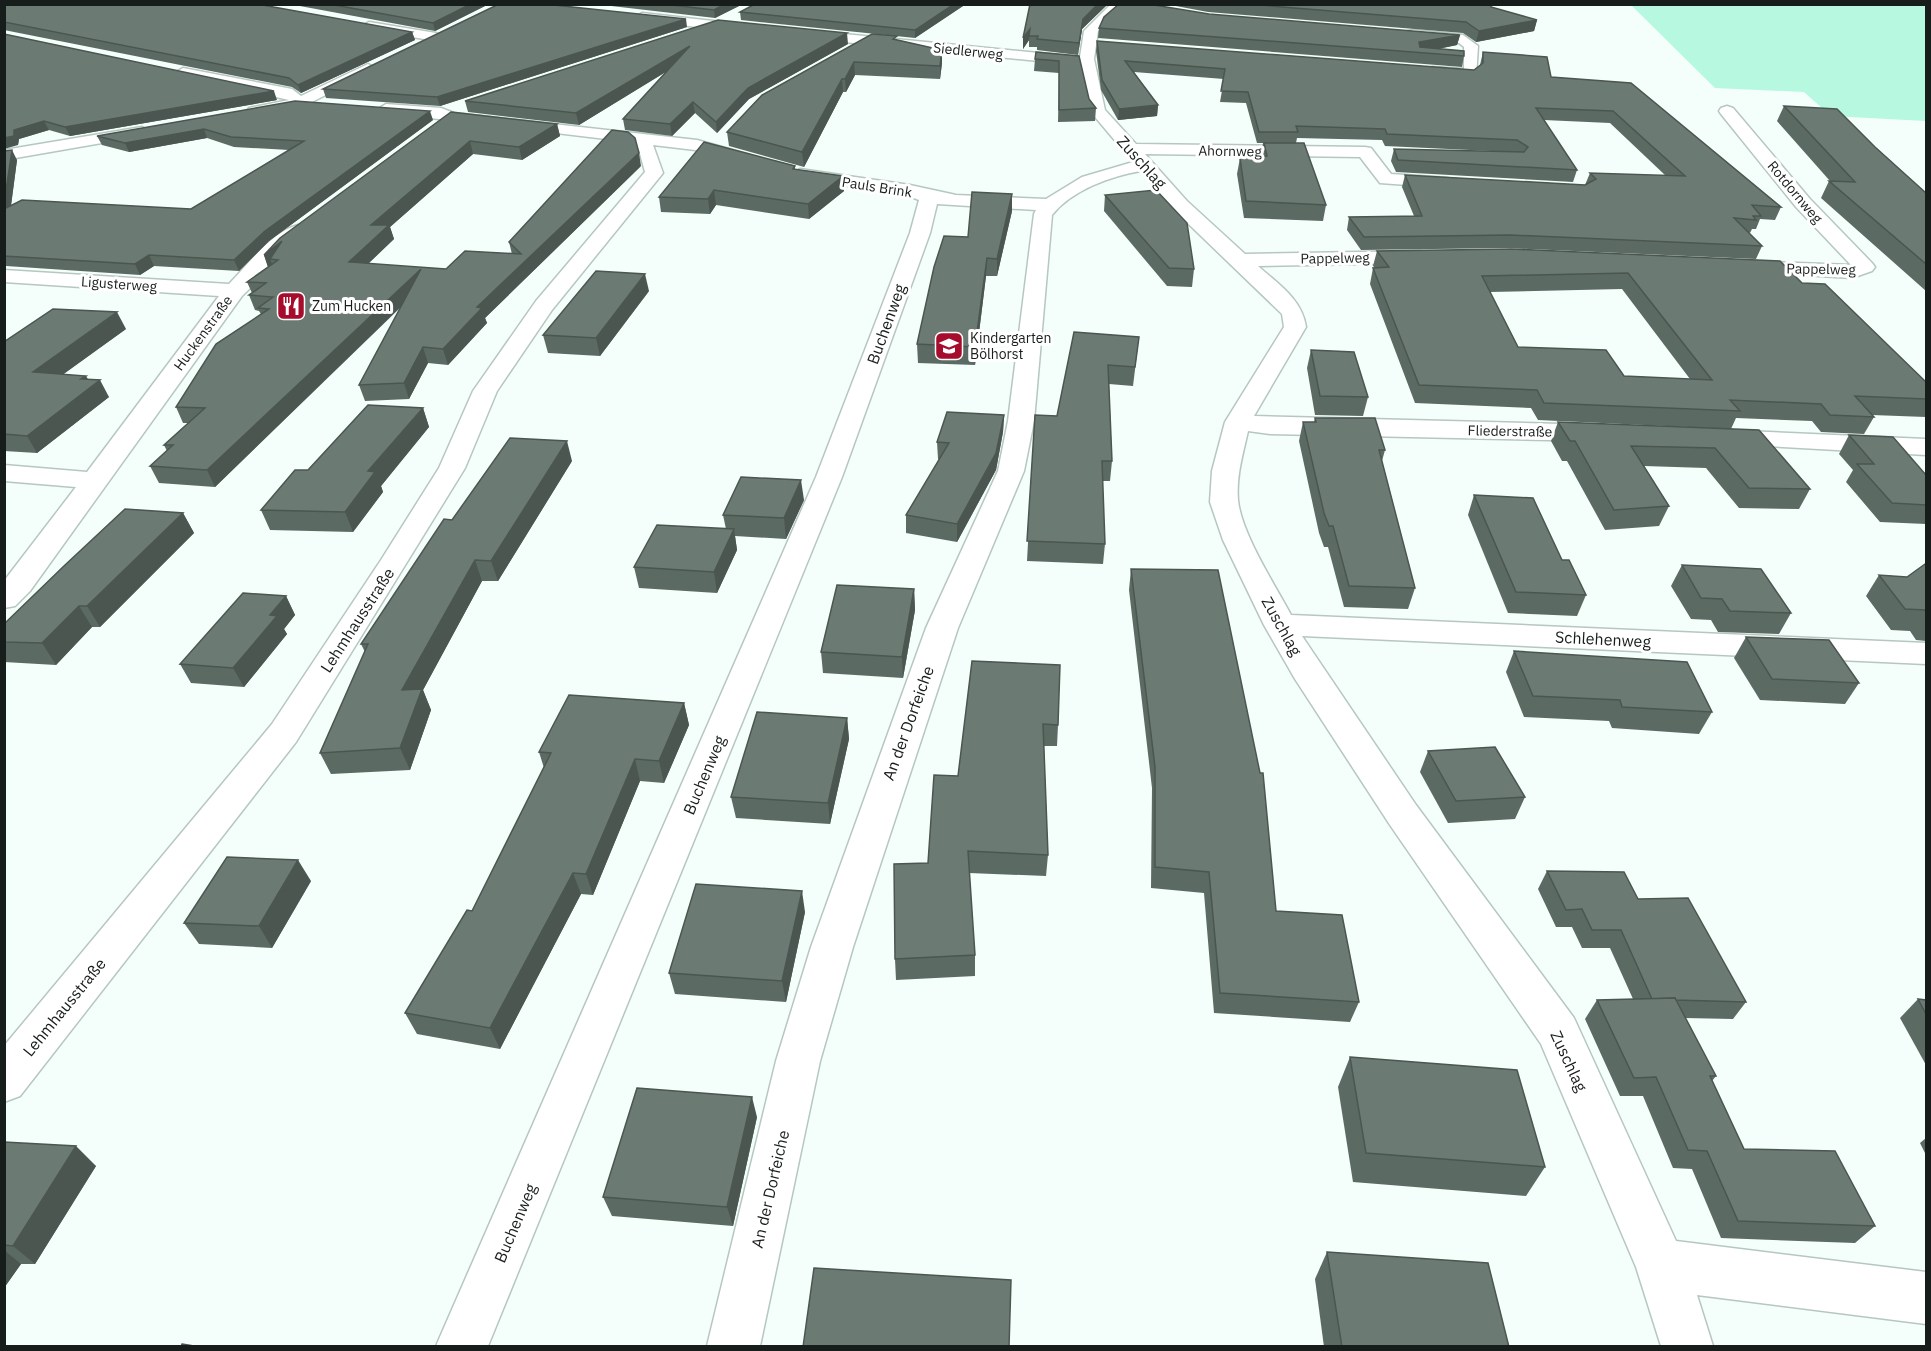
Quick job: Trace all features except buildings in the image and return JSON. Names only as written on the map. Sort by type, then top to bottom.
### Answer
[{"type":"street","points":[[1092,50],[1088,36],[1094,27],[1124,5]]},
{"type":"street","points":[[680,36],[742,13]]},
{"type":"street","points":[[622,15],[759,30]]},
{"type":"street","points":[[354,23],[436,37]]},
{"type":"street","points":[[1404,28],[1463,39],[1471,46],[1471,74],[1415,70]]},
{"type":"street","points":[[416,47],[454,29]]},
{"type":"street","name":"Siedlerweg","points":[[793,33],[869,40],[1092,50]]},
{"type":"street","points":[[840,56],[869,40]]},
{"type":"street","name":"Zuschlag","points":[[1092,50],[1092,100],[1098,111],[1180,205],[1287,304],[1295,327],[1238,422],[1225,471],[1224,502],[1237,540],[1280,625],[1307,671],[1403,815],[1558,1032],[1661,1265],[1687,1347]]},
{"type":"street","points":[[298,103],[385,61]]},
{"type":"street","points":[[163,68],[292,94],[298,103]]},
{"type":"street","points":[[423,137],[446,115],[474,102]]},
{"type":"street","points":[[237,114],[298,103],[333,105]]},
{"type":"street","points":[[369,108],[446,115],[709,148],[765,166]]},
{"type":"street","name":"Rotdornweg","points":[[1727,111],[1824,226],[1859,259],[1865,267],[1863,269]]},
{"type":"street","points":[[4,155],[158,129]]},
{"type":"street","name":"Lehmhausstraße","points":[[4,1081],[284,733],[396,560],[452,468],[485,391],[544,306],[654,173],[647,148],[636,138]]},
{"type":"street","points":[[709,148],[727,138]]},
{"type":"street","name":"Ahornweg","points":[[1137,157],[1374,152],[1386,179],[1466,184]]},
{"type":"street","points":[[1048,205],[1137,157]]},
{"type":"street","name":"Pauls Brink","points":[[787,172],[820,179],[910,190],[929,197],[1048,205]]},
{"type":"street","name":"Buchenweg","points":[[462,1347],[829,477],[920,233],[929,197]]},
{"type":"street","name":"An der Dorfeiche","points":[[735,1347],[798,1061],[832,947],[942,628],[1011,471],[1021,421],[1043,214],[1048,205]]},
{"type":"street","name":"Huckenstraße","points":[[4,599],[19,584],[234,291],[277,248],[313,219]]},
{"type":"street","name":"Pappelweg","points":[[1239,260],[1444,256]]},
{"type":"street","name":"Pappelweg","points":[[1729,266],[1852,272],[1863,269]]},
{"type":"street","name":"Ligusterweg","points":[[4,276],[234,291]]},
{"type":"street","name":"Fliederstraße","points":[[1238,422],[1270,426],[1626,434]]},
{"type":"street","points":[[1695,437],[1926,447]]},
{"type":"street","points":[[4,473],[94,481]]},
{"type":"street","name":"Schlehenweg","points":[[1280,625],[1926,653]]},
{"type":"street","points":[[1661,1265],[1926,1298]]},
{"type":"green space","points":[[1631,5],[1926,5],[1926,121],[1831,116],[1804,92],[1715,88]]},
{"type":"place","name":"Zum Hucken","points":[[291,306]]},
{"type":"place","name":"Kindergarten Bölhorst","points":[[949,346]]}]
